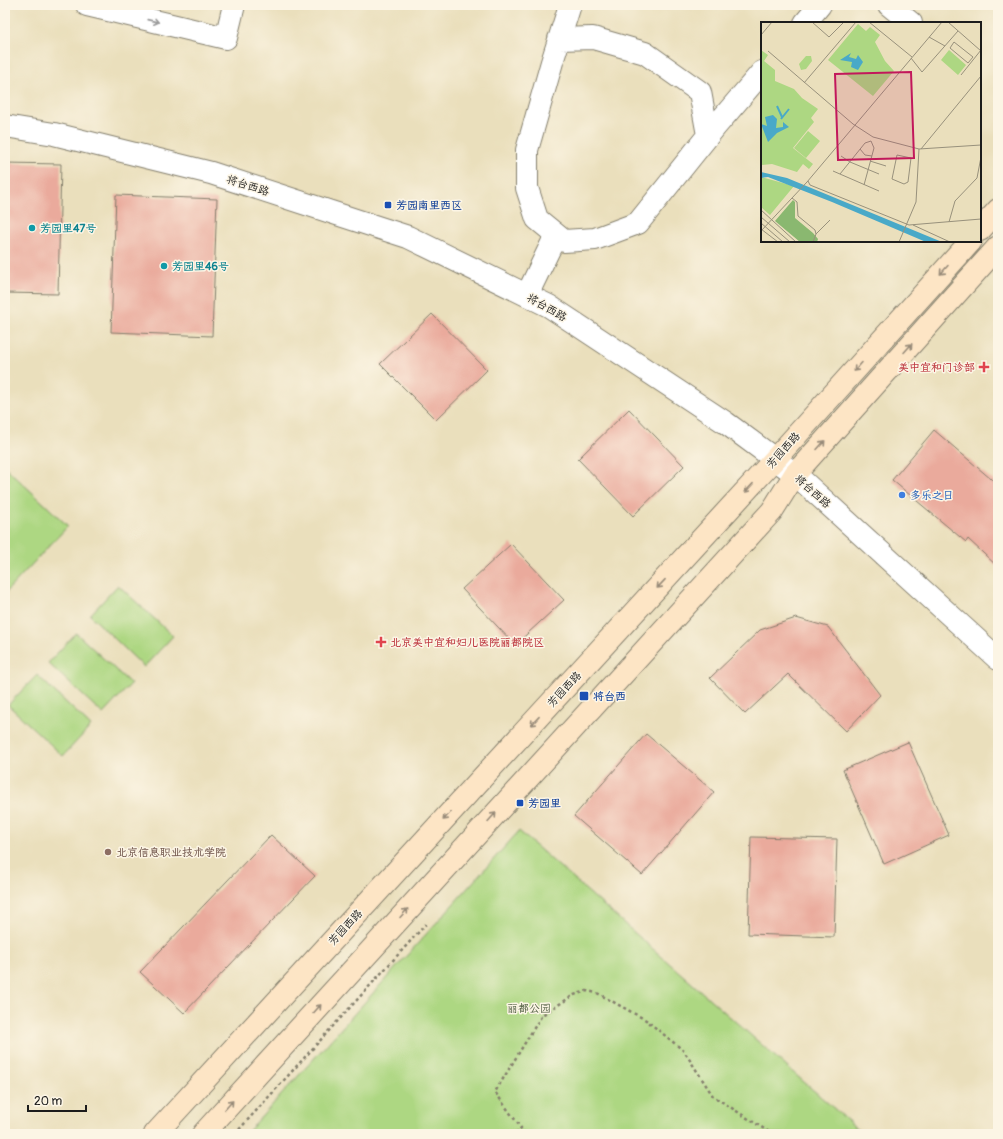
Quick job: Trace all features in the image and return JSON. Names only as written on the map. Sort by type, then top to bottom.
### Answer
[{"type":"main road","points":[[981,229],[998,210]]},
{"type":"main road","name":"芳园西路","points":[[155,1134],[775,459],[969,242]]},
{"type":"main road","points":[[203,1134],[772,511],[795,474],[998,247]]},
{"type":"street","points":[[87,5],[226,38],[234,5]]},
{"type":"street","points":[[570,5],[527,150],[527,188],[537,219],[564,241],[594,240],[638,223],[708,135],[761,73]]},
{"type":"street","points":[[805,22],[820,5]]},
{"type":"street","points":[[889,5],[910,22]]},
{"type":"street","points":[[559,39],[593,38],[645,53],[700,92],[708,135]]},
{"type":"street","name":"将台西路","points":[[5,126],[54,134],[211,173],[408,237],[549,306],[726,423],[795,474],[998,659]]},
{"type":"street","points":[[527,295],[556,235]]},
{"type":"path","points":[[516,1134],[521,1128],[495,1092],[542,1015],[574,995],[587,991],[597,992],[646,1020],[684,1052],[713,1096],[772,1134]]},
{"type":"green space","points":[[5,467],[68,526],[5,593]]},
{"type":"green space","points":[[118,585],[173,636],[144,667],[90,615]]},
{"type":"green space","points":[[76,633],[131,684],[103,714],[48,663]]},
{"type":"green space","points":[[37,675],[91,726],[63,756],[8,705]]},
{"type":"green space","name":"丽都公园","points":[[519,831],[863,1134],[246,1134]]},
{"type":"building","name":"芳园里47号","points":[[5,163],[61,164],[58,294],[5,293]]},
{"type":"building","name":"芳园里46号","points":[[116,195],[217,199],[212,336],[111,332]]},
{"type":"building","points":[[432,314],[487,370],[436,420],[380,364]]},
{"type":"building","points":[[629,409],[684,466],[633,516],[578,459]]},
{"type":"building","points":[[934,430],[998,485],[998,567],[968,539],[966,542],[892,480]]},
{"type":"building","points":[[511,544],[564,600],[515,645],[462,589]]},
{"type":"building","points":[[796,618],[828,627],[880,695],[846,731],[788,674],[745,714],[710,678],[760,630]]},
{"type":"building","points":[[646,734],[714,792],[642,875],[574,816]]},
{"type":"building","points":[[908,742],[949,835],[884,864],[843,770]]},
{"type":"building","points":[[271,835],[315,876],[184,1013],[140,972]]},
{"type":"building","points":[[751,837],[837,839],[834,937],[748,934]]},
{"type":"place","name":"芳园南里西区","points":[[388,205]]},
{"type":"place","name":"芳园里47号","points":[[32,228]]},
{"type":"place","name":"芳园里46号","points":[[164,266]]},
{"type":"place","name":"美中宜和门诊部","points":[[984,367]]},
{"type":"place","name":"多乐之日","points":[[902,495]]},
{"type":"place","name":"北京美中宜和妇儿医院丽都院区","points":[[381,642]]},
{"type":"place","name":"将台西","points":[[584,696]]},
{"type":"place","name":"芳园里","points":[[520,803]]},
{"type":"place","name":"北京信息职业技术学院","points":[[108,852]]}]
